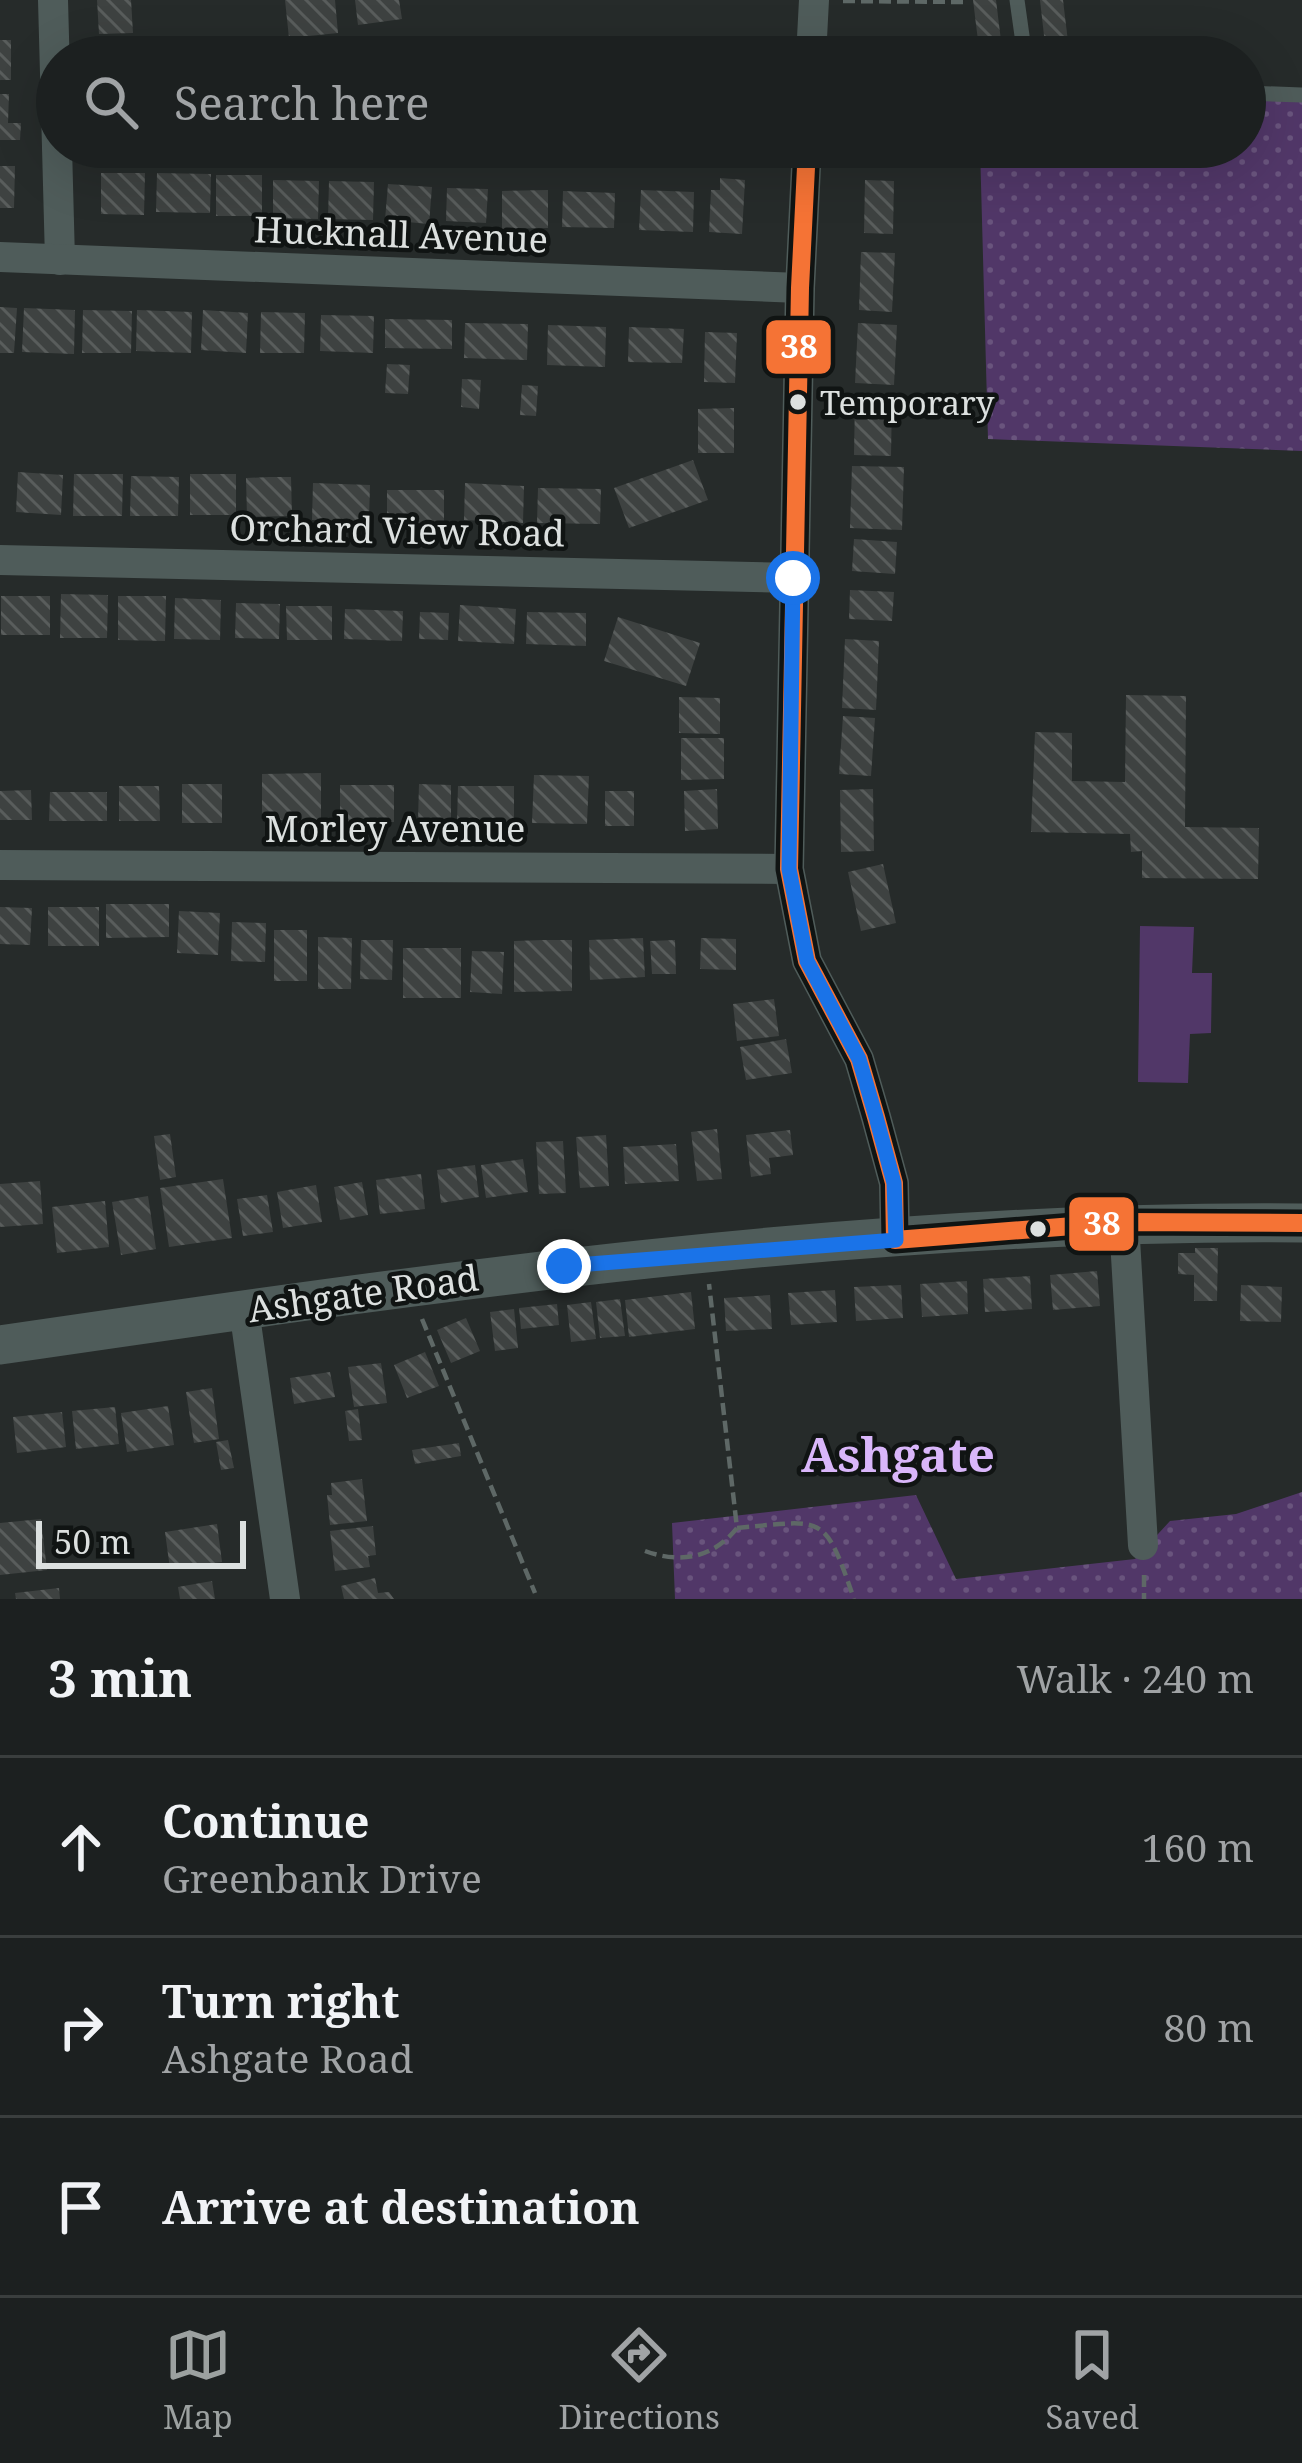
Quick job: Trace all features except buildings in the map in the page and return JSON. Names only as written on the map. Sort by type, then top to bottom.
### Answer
[{"type":"street","points":[[53,0],[54,36]]},
{"type":"street","points":[[812,36],[814,0]]},
{"type":"street","points":[[58,168],[60,260]]},
{"type":"street","points":[[806,168],[789,869],[807,961],[859,1059],[876,1117],[894,1183],[896,1240]]},
{"type":"street","name":"Hucknall Avenue","points":[[0,257],[800,288]]},
{"type":"street","name":"Orchard View Road","points":[[0,560],[793,578]]},
{"type":"street","name":"Morley Avenue","points":[[0,865],[789,869]]},
{"type":"street","points":[[1124,1222],[1143,1545]]},
{"type":"street","name":"Ashgate Road","points":[[0,1345],[564,1266],[1124,1222],[1302,1223]]},
{"type":"street","points":[[244,1309],[285,1599]]},
{"type":"lane","points":[[1017,0],[1022,36]]},
{"type":"lane","points":[[1266,93],[1302,94]]},
{"type":"path","points":[[814,0],[964,2]]},
{"type":"path","points":[[645,1550],[662,1557],[690,1558],[720,1549],[737,1528],[706,1255]]},
{"type":"path","points":[[409,1286],[535,1593]]},
{"type":"path","points":[[737,1528],[806,1522],[821,1527],[835,1543],[854,1599]]},
{"type":"shaded area","points":[[1266,94],[1302,95],[1302,451],[988,439],[981,168],[1266,168]]},
{"type":"shaded area","points":[[1140,926],[1194,927],[1192,973],[1212,973],[1211,1033],[1190,1034],[1188,1083],[1138,1082]]},
{"type":"shaded area","points":[[1302,1492],[1302,1599],[675,1599],[672,1523],[916,1495],[956,1579],[1135,1559],[1170,1521],[1236,1514]]},
{"type":"transit line","name":"38","points":[[806,168],[789,869],[807,961],[859,1059],[876,1117],[894,1183],[895,1240],[1124,1222],[1302,1223]]},
{"type":"place","name":"Temporary","points":[[798,402]]},
{"type":"district","name":"Ashgate","points":[[898,1453]]},
{"type":"route","points":[[564,1266],[896,1240],[894,1183],[876,1117],[859,1059],[807,961],[789,869],[793,578]]}]
